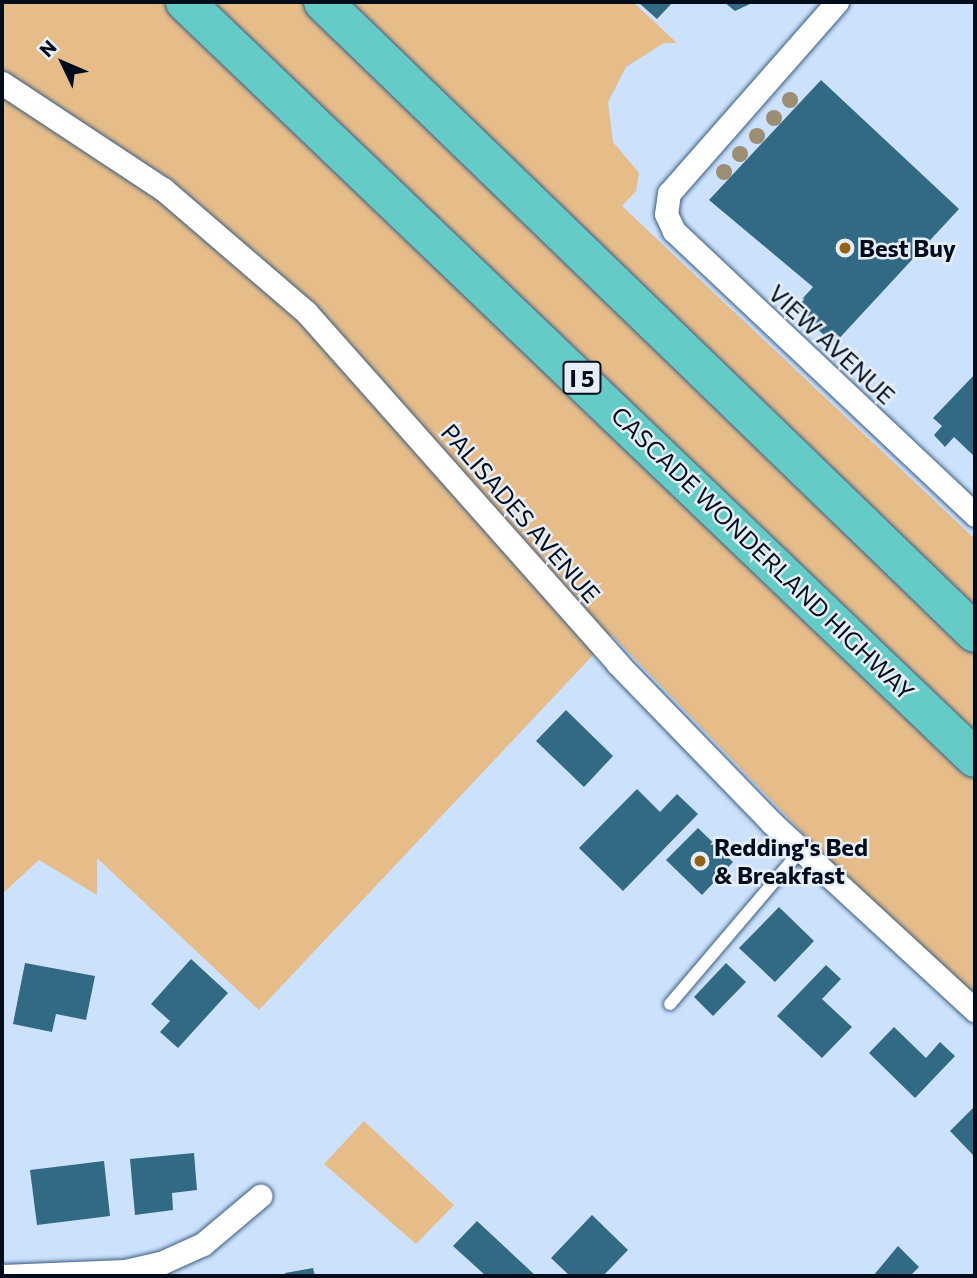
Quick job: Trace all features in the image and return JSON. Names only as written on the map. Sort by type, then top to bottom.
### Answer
[{"type":"highway","name":"CASCADE WONDERLAND HIGHWAY","points":[[185,2],[975,758]]},
{"type":"highway","points":[[323,2],[975,633]]},
{"type":"street","name":"VIEW AVENUE","points":[[837,2],[665,203],[674,231],[975,515]]},
{"type":"street","name":"PALISADES AVENUE","points":[[2,83],[163,189],[306,312],[618,664],[801,850],[975,1010]]},
{"type":"street","points":[[2,1276],[125,1272],[161,1263],[204,1244],[260,1196]]},
{"type":"lane","points":[[670,1004],[801,850]]},
{"type":"shaded area","points":[[2,2],[633,2],[677,43],[664,43],[626,67],[608,102],[613,142],[639,173],[636,191],[622,206],[975,539],[975,996],[832,863],[612,635],[259,1010],[97,858],[97,895],[39,860],[2,894]]},
{"type":"shaded area","points":[[364,1121],[454,1205],[416,1244],[324,1164]]},
{"type":"building","points":[[638,2],[673,2],[657,19]]},
{"type":"building","points":[[724,2],[754,2],[735,11]]},
{"type":"building","name":"Best Buy","points":[[821,80],[959,209],[834,344],[794,308],[813,287],[709,200]]},
{"type":"building","points":[[975,374],[975,457],[954,437],[945,447],[934,435],[942,426],[933,418]]},
{"type":"building","points":[[566,710],[613,756],[584,787],[536,741]]},
{"type":"building","points":[[637,789],[660,812],[677,794],[698,814],[623,891],[579,848]]},
{"type":"building","name":"Redding's Bed & Breakfast","points":[[698,828],[733,862],[702,895],[666,860]]},
{"type":"building","points":[[779,907],[814,941],[775,982],[739,948]]},
{"type":"building","points":[[191,959],[228,993],[178,1048],[160,1032],[170,1021],[151,1004]]},
{"type":"building","points":[[25,963],[95,976],[86,1020],[56,1014],[52,1032],[13,1024]]},
{"type":"building","points":[[726,963],[746,982],[713,1016],[694,997]]},
{"type":"building","points":[[826,965],[841,979],[822,999],[852,1027],[822,1058],[777,1016]]},
{"type":"building","points":[[894,1027],[926,1058],[940,1042],[955,1056],[915,1098],[869,1053]]},
{"type":"building","points":[[975,1106],[975,1157],[950,1131]]},
{"type":"building","points":[[194,1153],[197,1190],[172,1193],[173,1210],[135,1215],[130,1159]]},
{"type":"building","points":[[104,1161],[110,1216],[37,1225],[30,1170]]},
{"type":"building","points":[[592,1215],[628,1250],[603,1276],[570,1276],[551,1258]]},
{"type":"building","points":[[477,1221],[536,1276],[486,1276],[453,1246]]},
{"type":"building","points":[[898,1246],[919,1267],[910,1276],[873,1276]]},
{"type":"building","points":[[313,1268],[315,1276],[286,1276],[285,1273]]},
{"type":"place","name":"Best Buy","points":[[845,248]]},
{"type":"place","name":"Redding's Bed & Breakfast","points":[[700,861]]}]
